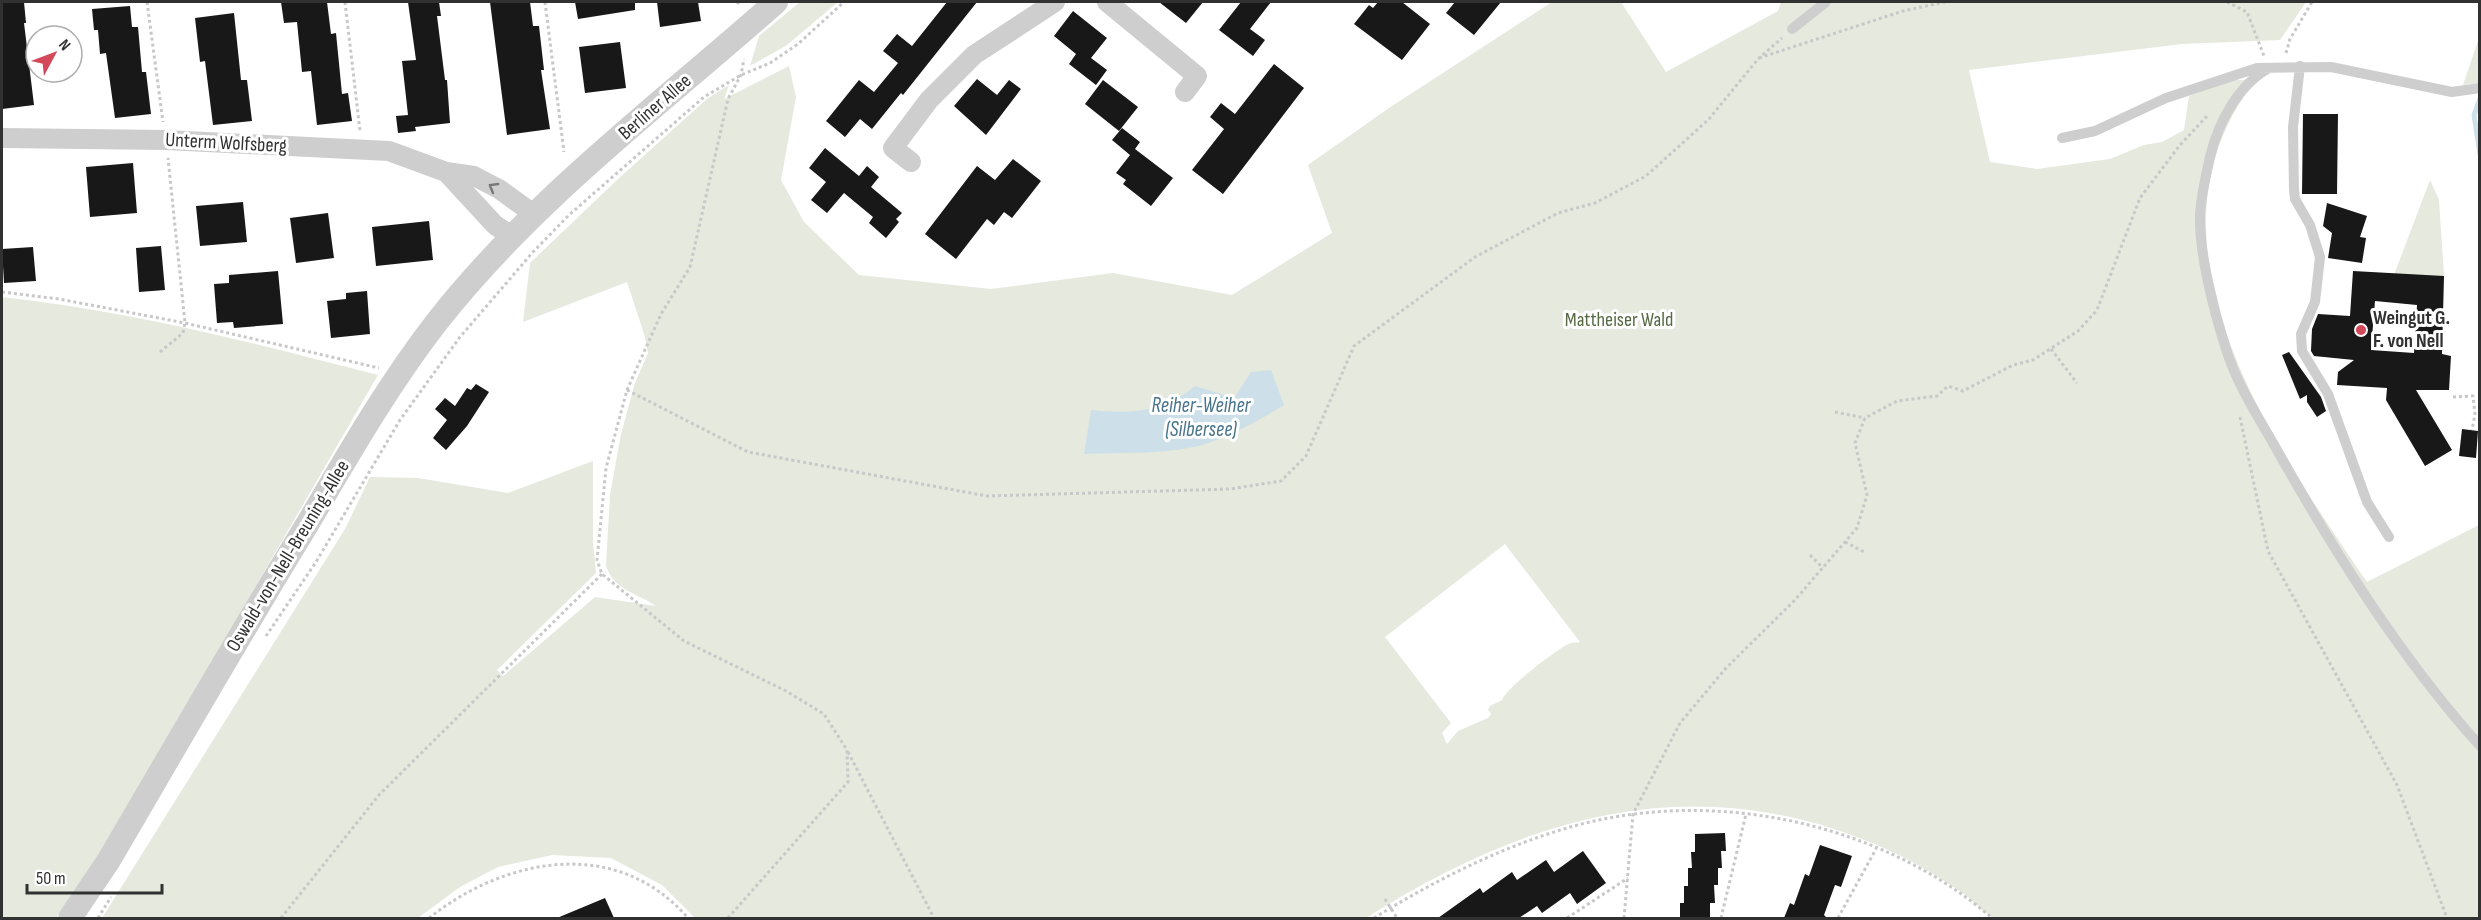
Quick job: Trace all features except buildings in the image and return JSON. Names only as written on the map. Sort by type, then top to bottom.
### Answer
[{"type":"street","name":"Berliner Allee","points":[[535,215],[776,2]]},
{"type":"street","points":[[911,162],[893,148],[929,100],[974,55],[1055,2]]},
{"type":"street","points":[[1107,2],[1197,76],[1185,92]]},
{"type":"street","name":"Unterm Wolfsberg","points":[[2,138],[166,140],[389,151],[446,172],[474,176],[499,189],[535,215]]},
{"type":"street","name":"Unterm Wolfsberg","points":[[446,172],[495,225],[512,236]]},
{"type":"street","name":"Oswald-von-Nell-Breuning-Allee","points":[[70,918],[109,860],[241,634],[398,376],[436,323],[512,236],[535,215]]},
{"type":"lane","points":[[1792,29],[1826,2]]},
{"type":"lane","points":[[2300,66],[2294,127],[2294,190],[2295,199],[2310,225],[2320,256],[2315,302],[2301,334],[2302,351],[2309,367],[2324,386],[2367,502],[2389,537]]},
{"type":"lane","points":[[2062,138],[2095,131],[2185,91],[2240,72],[2269,68],[2331,67],[2439,90],[2464,92],[2480,88]]},
{"type":"lane","points":[[2269,68],[2242,92],[2223,119],[2212,148],[2202,194],[2200,216],[2202,239],[2211,293],[2226,350],[2249,401],[2304,499],[2410,661],[2440,702],[2480,746]]},
{"type":"path","points":[[147,2],[166,140],[185,323],[183,333],[160,352]]},
{"type":"path","points":[[345,2],[362,148]]},
{"type":"path","points":[[545,2],[564,152]]},
{"type":"path","points":[[264,640],[316,562],[400,420],[460,337],[507,281],[569,215],[704,97],[789,51],[844,2]]},
{"type":"path","points":[[1758,59],[1903,11],[1945,2]]},
{"type":"path","points":[[2227,2],[2247,12],[2269,68],[2285,56],[2290,39],[2312,2]]},
{"type":"path","points":[[627,390],[748,452],[987,496],[1230,489],[1281,481],[1306,456],[1354,346],[1475,257],[1558,213],[1595,203],[1646,177],[1709,119],[1758,59],[1792,29]]},
{"type":"path","points":[[740,33],[745,58],[741,75],[728,99],[690,267],[661,314],[627,390],[606,468],[597,560],[602,574],[684,642],[786,691],[824,714],[847,750],[934,918]]},
{"type":"path","points":[[1834,412],[1865,418],[1897,401],[1937,396],[1948,386],[1963,391],[2013,365],[2033,360],[2078,331],[2097,310],[2140,198],[2180,145],[2210,112]]},
{"type":"path","points":[[2,292],[59,299],[185,323],[372,365],[398,376]]},
{"type":"path","points":[[2050,349],[2077,383]]},
{"type":"path","points":[[2453,397],[2473,396],[2475,414],[2472,430]]},
{"type":"path","points":[[2238,406],[2268,551],[2397,785],[2447,918]]},
{"type":"path","points":[[1624,918],[1633,814],[1680,723],[1857,528],[1867,495],[1855,443],[1865,418]]},
{"type":"path","points":[[1845,542],[1864,552]]},
{"type":"path","points":[[1810,555],[1823,568]]},
{"type":"path","points":[[281,918],[380,795],[602,574]]},
{"type":"path","points":[[729,918],[848,782],[847,750]]},
{"type":"path","points":[[1374,918],[1511,847],[1569,827],[1633,814],[1746,814],[1817,827],[1876,849],[1934,877],[1992,918]]},
{"type":"path","points":[[1722,918],[1746,814]]},
{"type":"path","points":[[1838,918],[1876,849]]},
{"type":"path","points":[[429,918],[465,892],[503,875],[533,866],[572,865],[610,868],[641,878],[663,893],[688,918]]},
{"type":"path","points":[[1568,918],[1628,878]]},
{"type":"path","points":[[98,918],[113,894]]},
{"type":"path","points":[[1385,899],[1397,918]]},
{"type":"green space","points":[[800,2],[838,2],[787,45],[750,66],[759,36]]},
{"type":"green space","name":"Mattheiser Wald","points":[[1552,2],[1621,2],[1666,72],[1778,11],[1781,2],[2306,2],[2280,40],[2182,44],[1969,70],[1990,162],[2037,169],[2110,159],[2144,145],[2162,142],[2184,130],[2189,96],[2232,80],[2256,80],[2220,142],[2207,207],[2211,273],[2229,340],[2257,405],[2292,468],[2367,582],[2479,525],[2479,918],[1994,918],[1957,889],[1907,859],[1817,824],[1749,810],[1683,807],[1618,813],[1554,828],[1491,851],[1428,881],[1366,918],[695,918],[662,885],[611,858],[552,855],[498,867],[460,887],[418,918],[102,918],[345,529],[370,477],[418,478],[508,493],[593,461],[593,542],[596,573],[497,670],[503,676],[595,597],[656,606],[620,586],[609,573],[606,565],[610,495],[621,434],[635,383],[648,353],[627,282],[523,322],[530,263],[708,98],[729,85],[724,99],[789,66],[796,97],[781,180],[804,222],[859,275],[991,289],[1113,273],[1232,295],[1332,233],[1308,165],[1389,108]],"holes":[[[1505,544],[1580,642],[1565,646],[1545,660],[1512,687],[1502,700],[1490,706],[1488,710],[1491,714],[1488,718],[1458,731],[1447,744],[1442,733],[1451,723],[1385,637]]]},
{"type":"green space","points":[[2479,38],[2479,83],[2463,85]]},
{"type":"green space","points":[[2430,180],[2439,200],[2444,276],[2394,275]]},
{"type":"green space","points":[[2,297],[145,319],[378,375],[98,859],[56,918],[2,918]]},
{"type":"water","name":"Reiher-Weiher (Silbersee)","points":[[1271,370],[1284,405],[1226,436],[1191,448],[1176,450],[1084,454],[1091,410],[1119,412],[1159,407],[1195,386],[1234,398],[1251,372]]},
{"type":"waterway","points":[[2480,99],[2474,115],[2480,154]]},
{"type":"place","name":"Weingut G. F. von Nell","points":[[2361,330]]}]
